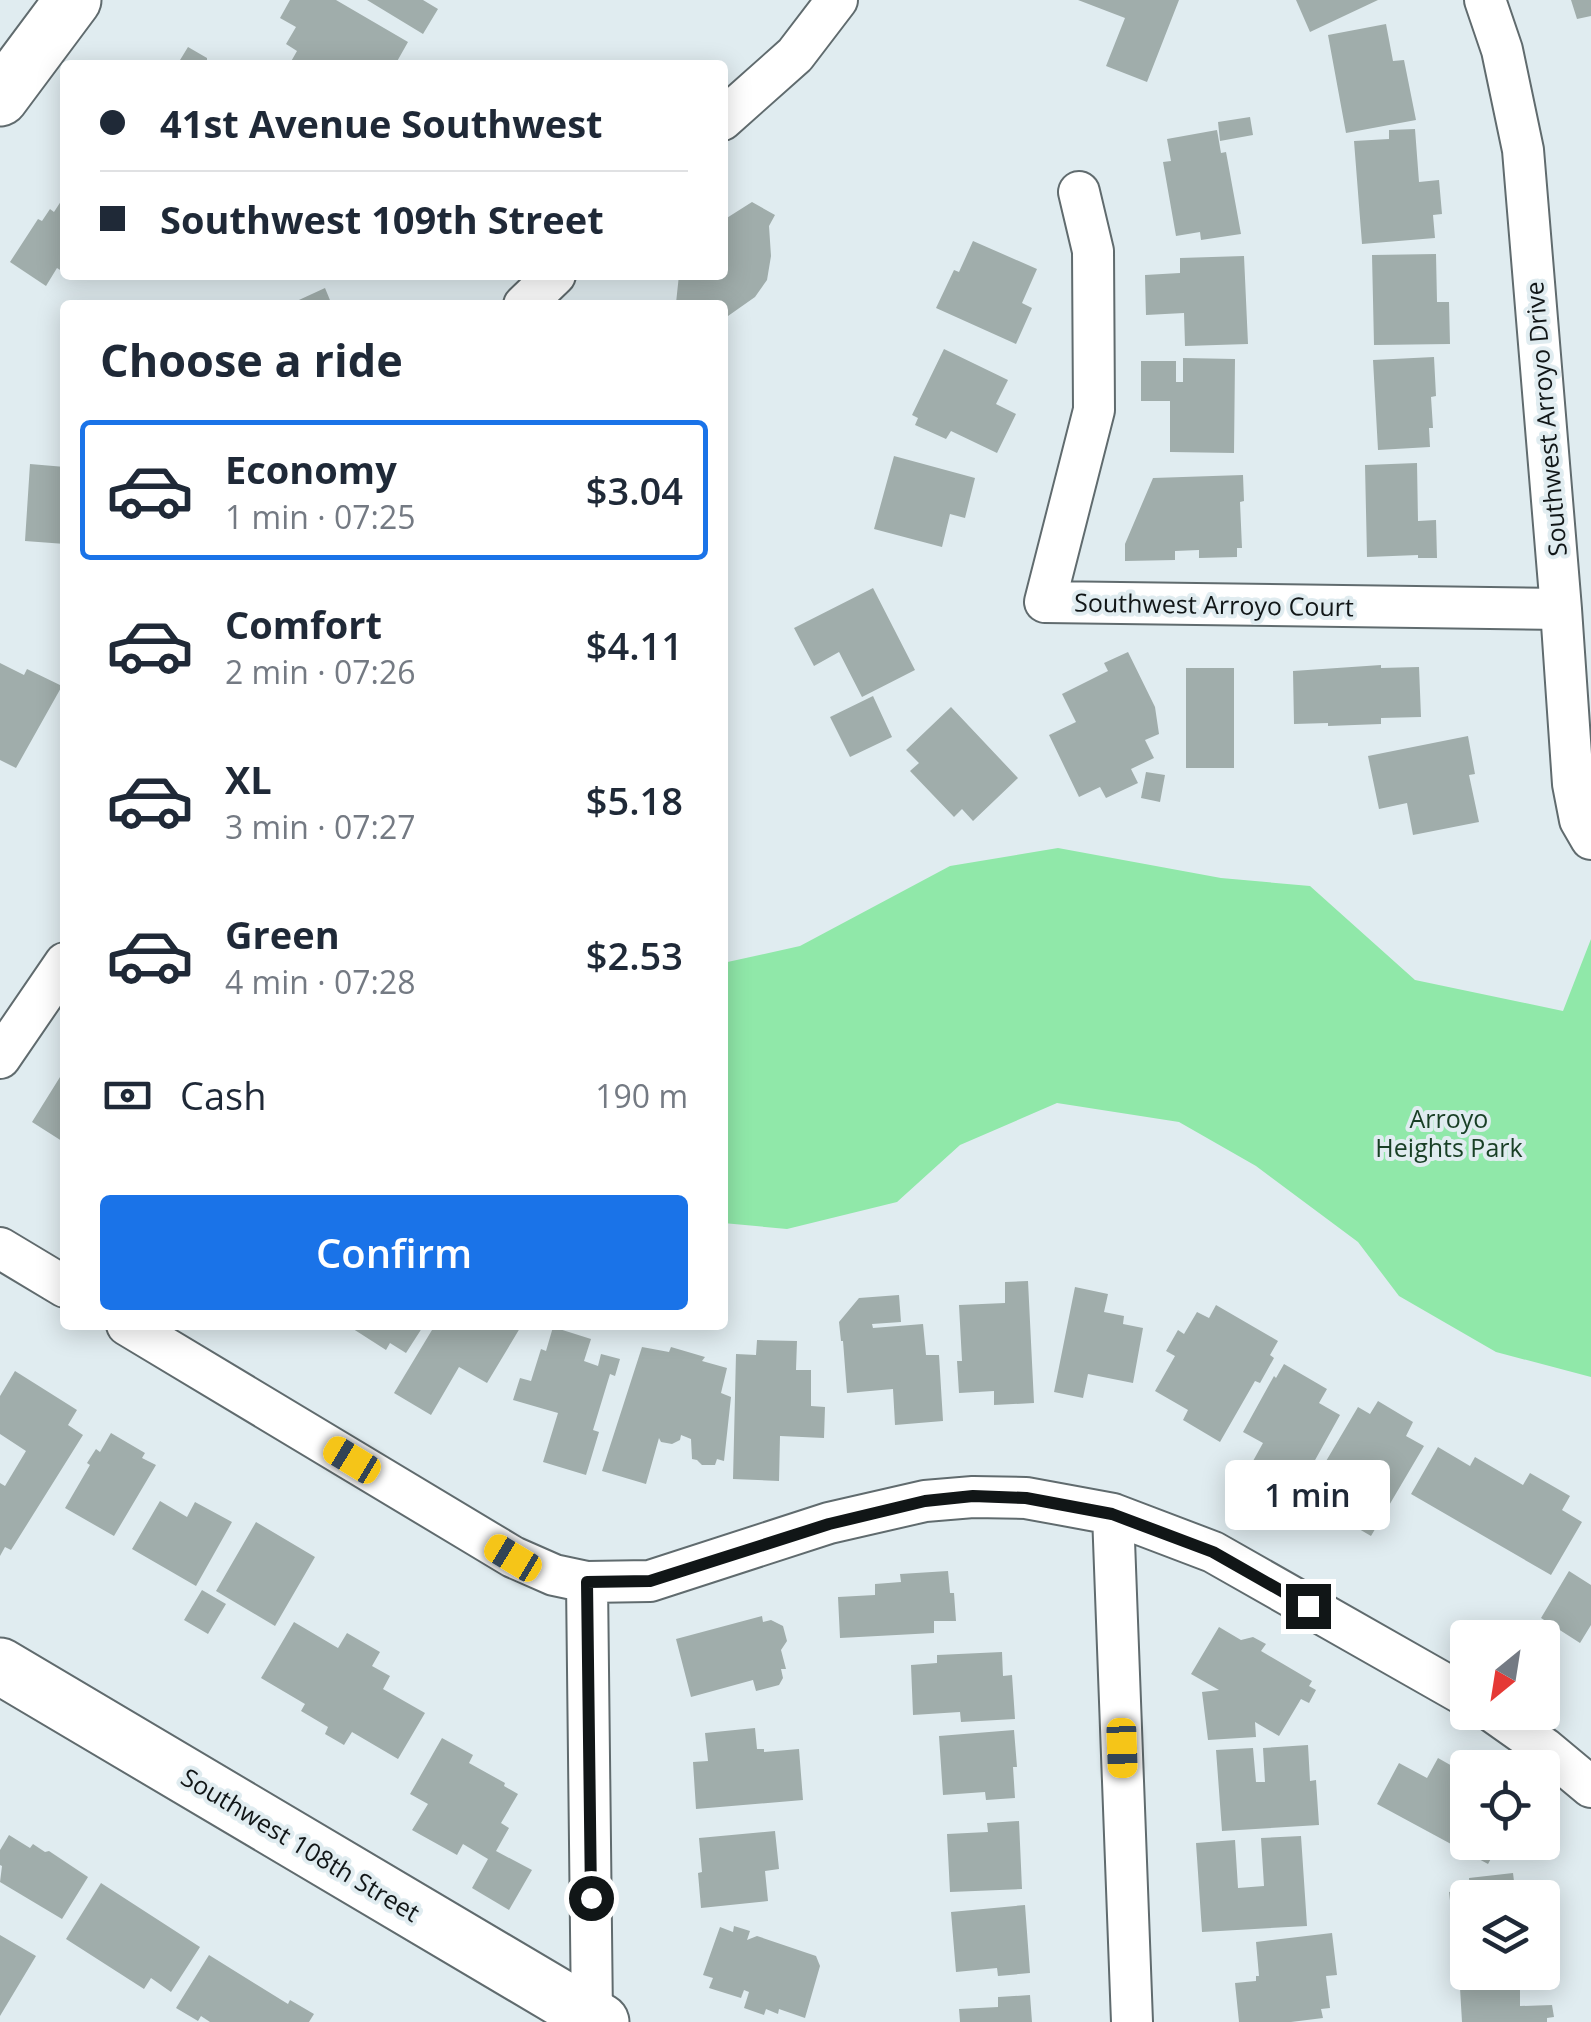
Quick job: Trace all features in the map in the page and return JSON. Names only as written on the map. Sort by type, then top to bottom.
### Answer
[{"type":"street","points":[[0,98],[73,0]]},
{"type":"street","points":[[728,115],[795,54],[837,0]]},
{"type":"street","name":"Southwest Arroyo Drive","points":[[1485,0],[1502,50],[1523,150],[1573,784],[1580,820],[1591,840]]},
{"type":"street","name":"Southwest Arroyo Court","points":[[1079,192],[1093,251],[1094,410],[1045,602],[1561,610]]},
{"type":"street","points":[[529,300],[550,280]]},
{"type":"street","points":[[0,1058],[60,970]]},
{"type":"street","points":[[0,1248],[60,1285]]},
{"type":"street","points":[[135,1330],[513,1558],[554,1575],[587,1582],[650,1581],[829,1524],[925,1501],[973,1496],[1026,1498],[1112,1514],[1213,1552],[1450,1687]]},
{"type":"street","points":[[1112,1514],[1132,2022]]},
{"type":"street","points":[[587,1582],[597,2019]]},
{"type":"street","name":"Southwest 108th Street","points":[[0,1666],[597,2019]]},
{"type":"street","points":[[1518,1730],[1591,1787]]},
{"type":"green space","name":"Arroyo Heights Park","points":[[1058,848],[1221,878],[1310,886],[1415,980],[1563,1011],[1591,939],[1591,1377],[1496,1352],[1399,1296],[1358,1242],[1256,1166],[1179,1122],[1057,1103],[960,1145],[897,1202],[787,1229],[728,1223],[728,962],[800,946],[950,866]]},
{"type":"building","points":[[290,0],[336,0],[408,42],[398,60],[292,60],[297,51],[286,44],[296,27],[280,18]]},
{"type":"building","points":[[367,0],[423,0],[438,9],[423,34]]},
{"type":"building","points":[[1078,0],[1179,0],[1147,82],[1106,66],[1125,18]]},
{"type":"building","points":[[1296,0],[1378,0],[1310,32]]},
{"type":"building","points":[[1571,0],[1591,0],[1591,16],[1577,19]]},
{"type":"building","points":[[1386,24],[1393,61],[1404,60],[1416,120],[1346,133],[1328,35]]},
{"type":"building","points":[[188,47],[207,58],[207,60],[180,60]]},
{"type":"building","points":[[1250,117],[1253,135],[1220,141],[1218,122]]},
{"type":"building","points":[[1415,129],[1419,182],[1439,180],[1442,214],[1433,215],[1435,238],[1362,244],[1354,141],[1389,139],[1389,130]]},
{"type":"building","points":[[1217,130],[1221,153],[1226,152],[1241,234],[1201,240],[1200,232],[1176,236],[1163,162],[1171,161],[1167,139]]},
{"type":"building","points":[[752,202],[775,215],[769,226],[771,256],[767,280],[755,297],[728,316],[728,300],[676,300],[678,280],[728,280],[728,217]]},
{"type":"building","points":[[60,203],[60,270],[57,268],[46,286],[10,262],[38,219],[42,221],[50,209],[54,212]]},
{"type":"building","points":[[973,241],[1037,269],[1022,303],[1032,308],[1016,344],[936,308]]},
{"type":"building","points":[[1436,254],[1437,302],[1449,302],[1450,344],[1374,345],[1372,255]]},
{"type":"building","points":[[1244,256],[1248,344],[1185,346],[1184,313],[1146,315],[1145,275],[1180,273],[1180,258]]},
{"type":"building","points":[[325,288],[330,300],[299,300]]},
{"type":"building","points":[[944,349],[1008,380],[996,404],[1016,414],[997,453],[951,431],[946,439],[915,425],[918,418],[912,415]]},
{"type":"building","points":[[1434,357],[1436,396],[1431,397],[1430,447],[1378,450],[1373,360]]},
{"type":"building","points":[[1183,358],[1235,359],[1234,453],[1170,452],[1170,401],[1141,401],[1141,361],[1176,361],[1176,382],[1183,382]]},
{"type":"building","points":[[894,456],[975,478],[965,518],[950,514],[942,547],[874,529]]},
{"type":"building","points":[[1417,463],[1418,521],[1436,520],[1437,558],[1367,557],[1365,465]]},
{"type":"building","points":[[30,464],[60,467],[60,544],[25,541]]},
{"type":"building","points":[[1243,475],[1242,548],[1237,548],[1237,557],[1199,558],[1199,550],[1175,551],[1175,560],[1125,561],[1125,544],[1153,478]]},
{"type":"building","points":[[873,588],[915,670],[862,697],[839,652],[814,666],[794,628]]},
{"type":"building","points":[[1128,652],[1155,707],[1159,734],[1145,740],[1154,758],[1131,769],[1138,783],[1106,798],[1100,787],[1079,797],[1049,735],[1076,722],[1062,694],[1108,671],[1104,663]]},
{"type":"building","points":[[0,663],[24,675],[27,669],[60,685],[60,690],[16,768],[0,760]]},
{"type":"building","points":[[1381,665],[1419,667],[1421,717],[1381,718],[1381,724],[1294,724],[1293,671]]},
{"type":"building","points":[[1186,668],[1234,668],[1234,768],[1186,768]]},
{"type":"building","points":[[873,696],[892,737],[850,757],[830,717]]},
{"type":"building","points":[[951,707],[1018,778],[973,821],[962,809],[954,817],[910,771],[919,763],[906,750]]},
{"type":"building","points":[[1468,736],[1475,774],[1469,775],[1479,822],[1413,835],[1407,803],[1379,809],[1368,756]]},
{"type":"building","points":[[1146,772],[1165,775],[1160,802],[1141,798]]},
{"type":"building","points":[[60,1077],[60,1140],[32,1122]]},
{"type":"building","points":[[1028,1281],[1034,1403],[994,1405],[994,1391],[959,1393],[959,1305],[1005,1303],[1005,1282]]},
{"type":"building","points":[[1075,1287],[1108,1294],[1104,1312],[1124,1316],[1123,1324],[1143,1328],[1133,1383],[1088,1374],[1083,1398],[1054,1392]]},
{"type":"building","points":[[899,1295],[901,1322],[872,1324],[873,1328],[923,1324],[926,1355],[939,1355],[943,1421],[895,1425],[893,1389],[847,1393],[839,1322],[859,1298]]},
{"type":"building","points":[[1216,1305],[1278,1341],[1270,1355],[1274,1358],[1260,1383],[1255,1381],[1220,1442],[1183,1420],[1188,1410],[1155,1391],[1175,1356],[1166,1351],[1178,1330],[1184,1334],[1197,1312],[1209,1318]]},
{"type":"building","points":[[355,1330],[421,1330],[406,1353],[390,1343],[386,1350]]},
{"type":"building","points":[[432,1330],[519,1330],[487,1383],[459,1367],[431,1415],[394,1393]]},
{"type":"building","points":[[552,1330],[562,1330],[591,1339],[584,1361],[598,1366],[601,1354],[620,1359],[615,1376],[610,1374],[593,1430],[599,1432],[586,1475],[543,1462],[558,1413],[513,1400],[520,1378],[531,1381],[541,1349],[546,1351]]},
{"type":"building","points":[[757,1340],[797,1341],[796,1370],[811,1370],[811,1406],[825,1407],[824,1438],[780,1436],[779,1481],[733,1479],[736,1354],[756,1355]]},
{"type":"building","points":[[642,1347],[669,1352],[671,1347],[727,1368],[721,1393],[731,1397],[724,1461],[717,1459],[715,1465],[702,1465],[692,1459],[691,1439],[681,1435],[672,1444],[659,1438],[646,1484],[602,1471]]},
{"type":"building","points":[[1284,1364],[1327,1389],[1319,1403],[1340,1415],[1309,1471],[1301,1466],[1286,1492],[1248,1470],[1263,1443],[1243,1432]]},
{"type":"building","points":[[15,1371],[77,1410],[68,1425],[83,1435],[11,1550],[5,1547],[0,1556],[0,1483],[5,1486],[26,1451],[0,1434],[0,1396]]},
{"type":"building","points":[[1378,1401],[1413,1422],[1406,1436],[1424,1446],[1371,1536],[1347,1522],[1360,1501],[1341,1490],[1329,1509],[1306,1495],[1358,1407],[1370,1414]]},
{"type":"building","points":[[111,1433],[145,1453],[142,1458],[156,1465],[114,1536],[65,1508],[90,1465],[87,1463],[96,1449],[100,1452]]},
{"type":"building","points":[[1438,1447],[1470,1466],[1475,1457],[1523,1485],[1530,1473],[1570,1496],[1562,1510],[1582,1522],[1551,1575],[1411,1494]]},
{"type":"building","points":[[160,1501],[187,1517],[195,1502],[232,1522],[196,1586],[132,1549]]},
{"type":"building","points":[[256,1522],[315,1557],[275,1626],[216,1591]]},
{"type":"building","points":[[948,1571],[956,1621],[934,1621],[934,1633],[840,1638],[838,1597],[875,1595],[875,1584],[901,1582],[900,1574]]},
{"type":"building","points":[[1569,1571],[1591,1585],[1591,1625],[1580,1643],[1560,1630],[1560,1620],[1541,1618]]},
{"type":"building","points":[[202,1590],[226,1604],[208,1634],[184,1620]]},
{"type":"building","points":[[762,1616],[763,1622],[771,1620],[783,1626],[787,1641],[781,1650],[786,1669],[781,1669],[783,1678],[779,1685],[756,1691],[753,1680],[691,1697],[676,1639]]},
{"type":"building","points":[[294,1622],[338,1648],[347,1633],[380,1652],[372,1666],[390,1676],[383,1689],[425,1713],[398,1759],[352,1732],[344,1745],[325,1734],[328,1727],[301,1711],[305,1704],[261,1678]]},
{"type":"building","points":[[1219,1627],[1241,1640],[1253,1637],[1266,1644],[1261,1651],[1312,1681],[1309,1686],[1316,1690],[1309,1703],[1301,1699],[1279,1736],[1255,1722],[1256,1737],[1208,1740],[1202,1692],[1219,1690],[1191,1674]]},
{"type":"building","points":[[1002,1652],[1003,1676],[1012,1675],[1015,1719],[961,1722],[960,1712],[913,1715],[911,1665],[937,1663],[937,1655]]},
{"type":"building","points":[[755,1728],[757,1749],[799,1749],[803,1800],[696,1809],[693,1762],[708,1761],[705,1733]]},
{"type":"building","points":[[1014,1730],[1015,1798],[986,1800],[985,1792],[943,1795],[939,1736]]},
{"type":"building","points":[[442,1738],[473,1755],[469,1763],[518,1794],[501,1823],[509,1828],[496,1851],[532,1870],[509,1910],[472,1888],[488,1859],[463,1844],[457,1855],[412,1830],[428,1804],[410,1794]]},
{"type":"building","points":[[1308,1745],[1310,1781],[1316,1780],[1319,1825],[1222,1831],[1216,1750],[1253,1748],[1256,1782],[1265,1782],[1263,1748]]},
{"type":"building","points":[[1438,1758],[1450,1765],[1450,1843],[1377,1804],[1399,1763],[1427,1778]]},
{"type":"building","points":[[1019,1821],[1022,1889],[950,1892],[947,1834],[988,1832],[987,1823]]},
{"type":"building","points":[[775,1831],[779,1869],[765,1871],[768,1901],[701,1908],[699,1838]]},
{"type":"building","points":[[9,1835],[30,1848],[33,1844],[49,1851],[88,1877],[62,1919],[0,1882],[0,1850]]},
{"type":"building","points":[[1301,1836],[1307,1926],[1202,1932],[1196,1843],[1235,1840],[1238,1888],[1264,1886],[1261,1838]]},
{"type":"building","points":[[1513,1873],[1514,1880],[1469,1880]]},
{"type":"building","points":[[101,1883],[200,1947],[171,1992],[151,1978],[144,1989],[66,1939]]},
{"type":"building","points":[[1025,1905],[1030,1973],[998,1976],[997,1968],[956,1972],[951,1912]]},
{"type":"building","points":[[734,1926],[750,1931],[747,1940],[757,1936],[816,1956],[820,1966],[805,2018],[779,2009],[778,2014],[766,2009],[764,2015],[744,2008],[749,1992],[744,1990],[741,1998],[709,1988],[713,1978],[703,1975],[720,1927],[733,1932]]},
{"type":"building","points":[[1332,1933],[1337,1975],[1326,1976],[1330,2008],[1321,2009],[1323,2018],[1239,2022],[1235,1983],[1256,1981],[1259,1976],[1256,1942]]},
{"type":"building","points":[[0,1935],[36,1956],[0,2016]]},
{"type":"building","points":[[209,1955],[288,2004],[290,2000],[314,2014],[309,2022],[210,2022],[201,2016],[198,2021],[176,2008]]},
{"type":"building","points":[[1460,1990],[1520,1990],[1520,2006],[1552,2005],[1554,2017],[1547,2018],[1547,2022],[1462,2022]]},
{"type":"building","points":[[1030,1995],[1032,2022],[960,2022],[959,2009],[998,2007],[998,1997]]},
{"type":"route","points":[[591,1898],[587,1582],[650,1581],[829,1524],[925,1501],[973,1496],[1026,1498],[1112,1514],[1213,1552],[1308,1606]]}]
